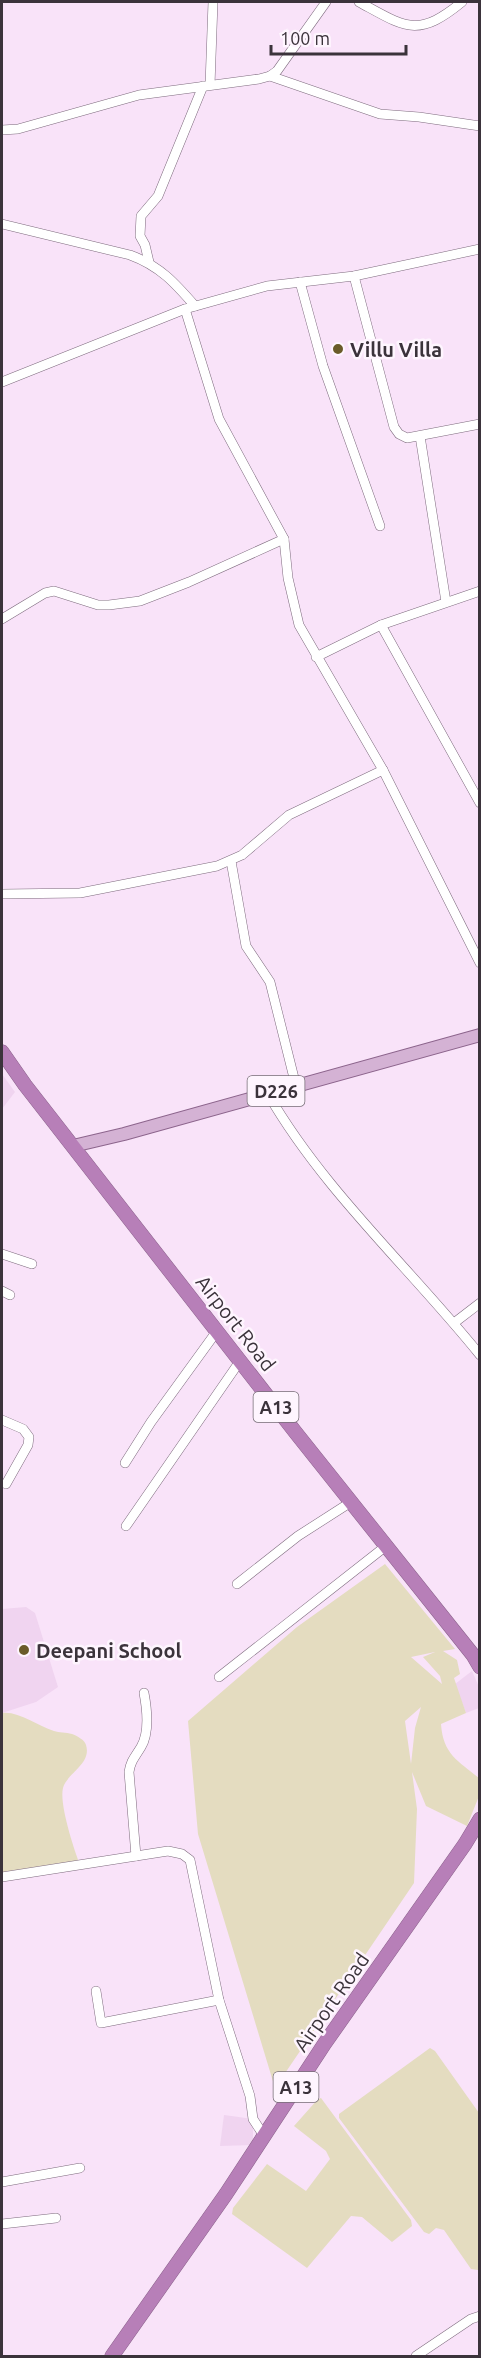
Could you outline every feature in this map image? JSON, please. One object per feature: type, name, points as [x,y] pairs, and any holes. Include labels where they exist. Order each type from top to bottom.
[{"type":"highway","name":"A13","points":[[2,1052],[73,1146]]},
{"type":"highway","name":"Airport Road","points":[[73,1146],[351,1502],[477,1658]]},
{"type":"highway","name":"Airport Road","points":[[112,2356],[480,1819]]},
{"type":"main road","name":"D226","points":[[73,1146],[103,1140],[480,1035]]},
{"type":"street","points":[[149,262],[140,236],[141,216],[158,196],[207,85],[213,2]]},
{"type":"street","points":[[2,130],[18,129],[139,95],[270,76],[277,71],[326,2]]},
{"type":"street","points":[[359,2],[395,21],[413,27],[425,25],[444,16],[462,2]]},
{"type":"street","points":[[270,76],[380,114],[480,126]]},
{"type":"street","points":[[2,224],[130,255],[149,262],[171,280],[195,306]]},
{"type":"street","points":[[2,382],[195,306],[267,286],[354,276],[480,249]]},
{"type":"street","points":[[354,276],[394,428],[399,434],[407,438],[480,424]]},
{"type":"street","points":[[300,282],[323,366],[380,526]]},
{"type":"street","points":[[185,309],[219,419],[284,539],[292,601],[299,625],[383,770],[480,963]]},
{"type":"street","points":[[420,436],[446,602]]},
{"type":"street","points":[[2,619],[45,592],[54,591],[98,605],[140,601],[189,582],[284,539]]},
{"type":"street","points":[[316,657],[381,625],[480,591]]},
{"type":"street","points":[[381,625],[480,803]]},
{"type":"street","points":[[2,894],[91,891],[217,866],[242,855],[290,815],[383,770]]},
{"type":"street","points":[[231,861],[246,946],[270,982],[296,1086]]},
{"type":"street","points":[[268,1094],[299,1141],[339,1193],[480,1355]]},
{"type":"street","points":[[2,1254],[32,1264]]},
{"type":"street","points":[[454,1323],[480,1303]]},
{"type":"street","points":[[125,1464],[151,1422],[217,1330]]},
{"type":"street","points":[[126,1526],[240,1361]]},
{"type":"street","points":[[2,1420],[23,1429],[29,1437],[28,1444],[6,1484]]},
{"type":"street","points":[[237,1584],[298,1536],[351,1502]]},
{"type":"street","points":[[219,1677],[386,1546]]},
{"type":"street","points":[[136,1856],[129,1772],[131,1760],[142,1746],[145,1736],[147,1713],[144,1694]]},
{"type":"street","points":[[2,1877],[168,1851],[182,1854],[190,1860],[219,2000],[250,2096],[253,2119],[264,2136]]},
{"type":"street","points":[[96,1991],[101,2023],[219,2000]]},
{"type":"street","points":[[2,2182],[80,2168]]},
{"type":"street","points":[[2,2224],[56,2218]]},
{"type":"street","points":[[416,2356],[471,2319],[480,2316]]},
{"type":"shaded area","points":[[2,1074],[15,1092],[2,1109]]},
{"type":"shaded area","points":[[385,1564],[455,1649],[443,1651],[457,1660],[460,1674],[454,1678],[466,1713],[441,1724],[442,1734],[453,1756],[479,1778],[479,1796],[467,1826],[426,1806],[412,1772],[417,1809],[414,1883],[275,2088],[198,1834],[188,1721],[297,1627]],"holes":[[[435,1652],[423,1657],[440,1676],[442,1684],[411,1657]],[[421,1707],[415,1728],[411,1764],[405,1721]]]},
{"type":"shaded area","name":"Deepani School","points":[[26,1607],[35,1613],[58,1687],[36,1702],[2,1713],[2,1609]]},
{"type":"shaded area","points":[[472,1671],[479,1687],[479,1708],[466,1713],[455,1684]]},
{"type":"shaded area","points":[[2,1713],[15,1714],[48,1729],[72,1734],[85,1743],[86,1758],[65,1783],[62,1795],[68,1826],[80,1865],[2,1877]]},
{"type":"shaded area","points":[[430,2048],[435,2051],[479,2113],[480,2268],[478,2270],[471,2269],[444,2230],[436,2228],[429,2234],[424,2232],[339,2118],[339,2114]]},
{"type":"shaded area","points":[[321,2098],[411,2220],[412,2226],[392,2242],[362,2217],[351,2216],[307,2268],[232,2214],[233,2208],[267,2164],[306,2191],[330,2159],[326,2151],[294,2126]]},
{"type":"shaded area","points":[[224,2115],[253,2119],[253,2145],[220,2146]]},
{"type":"place","name":"Villu Villa","points":[[338,349]]},
{"type":"place","name":"Deepani School","points":[[24,1650]]}]
